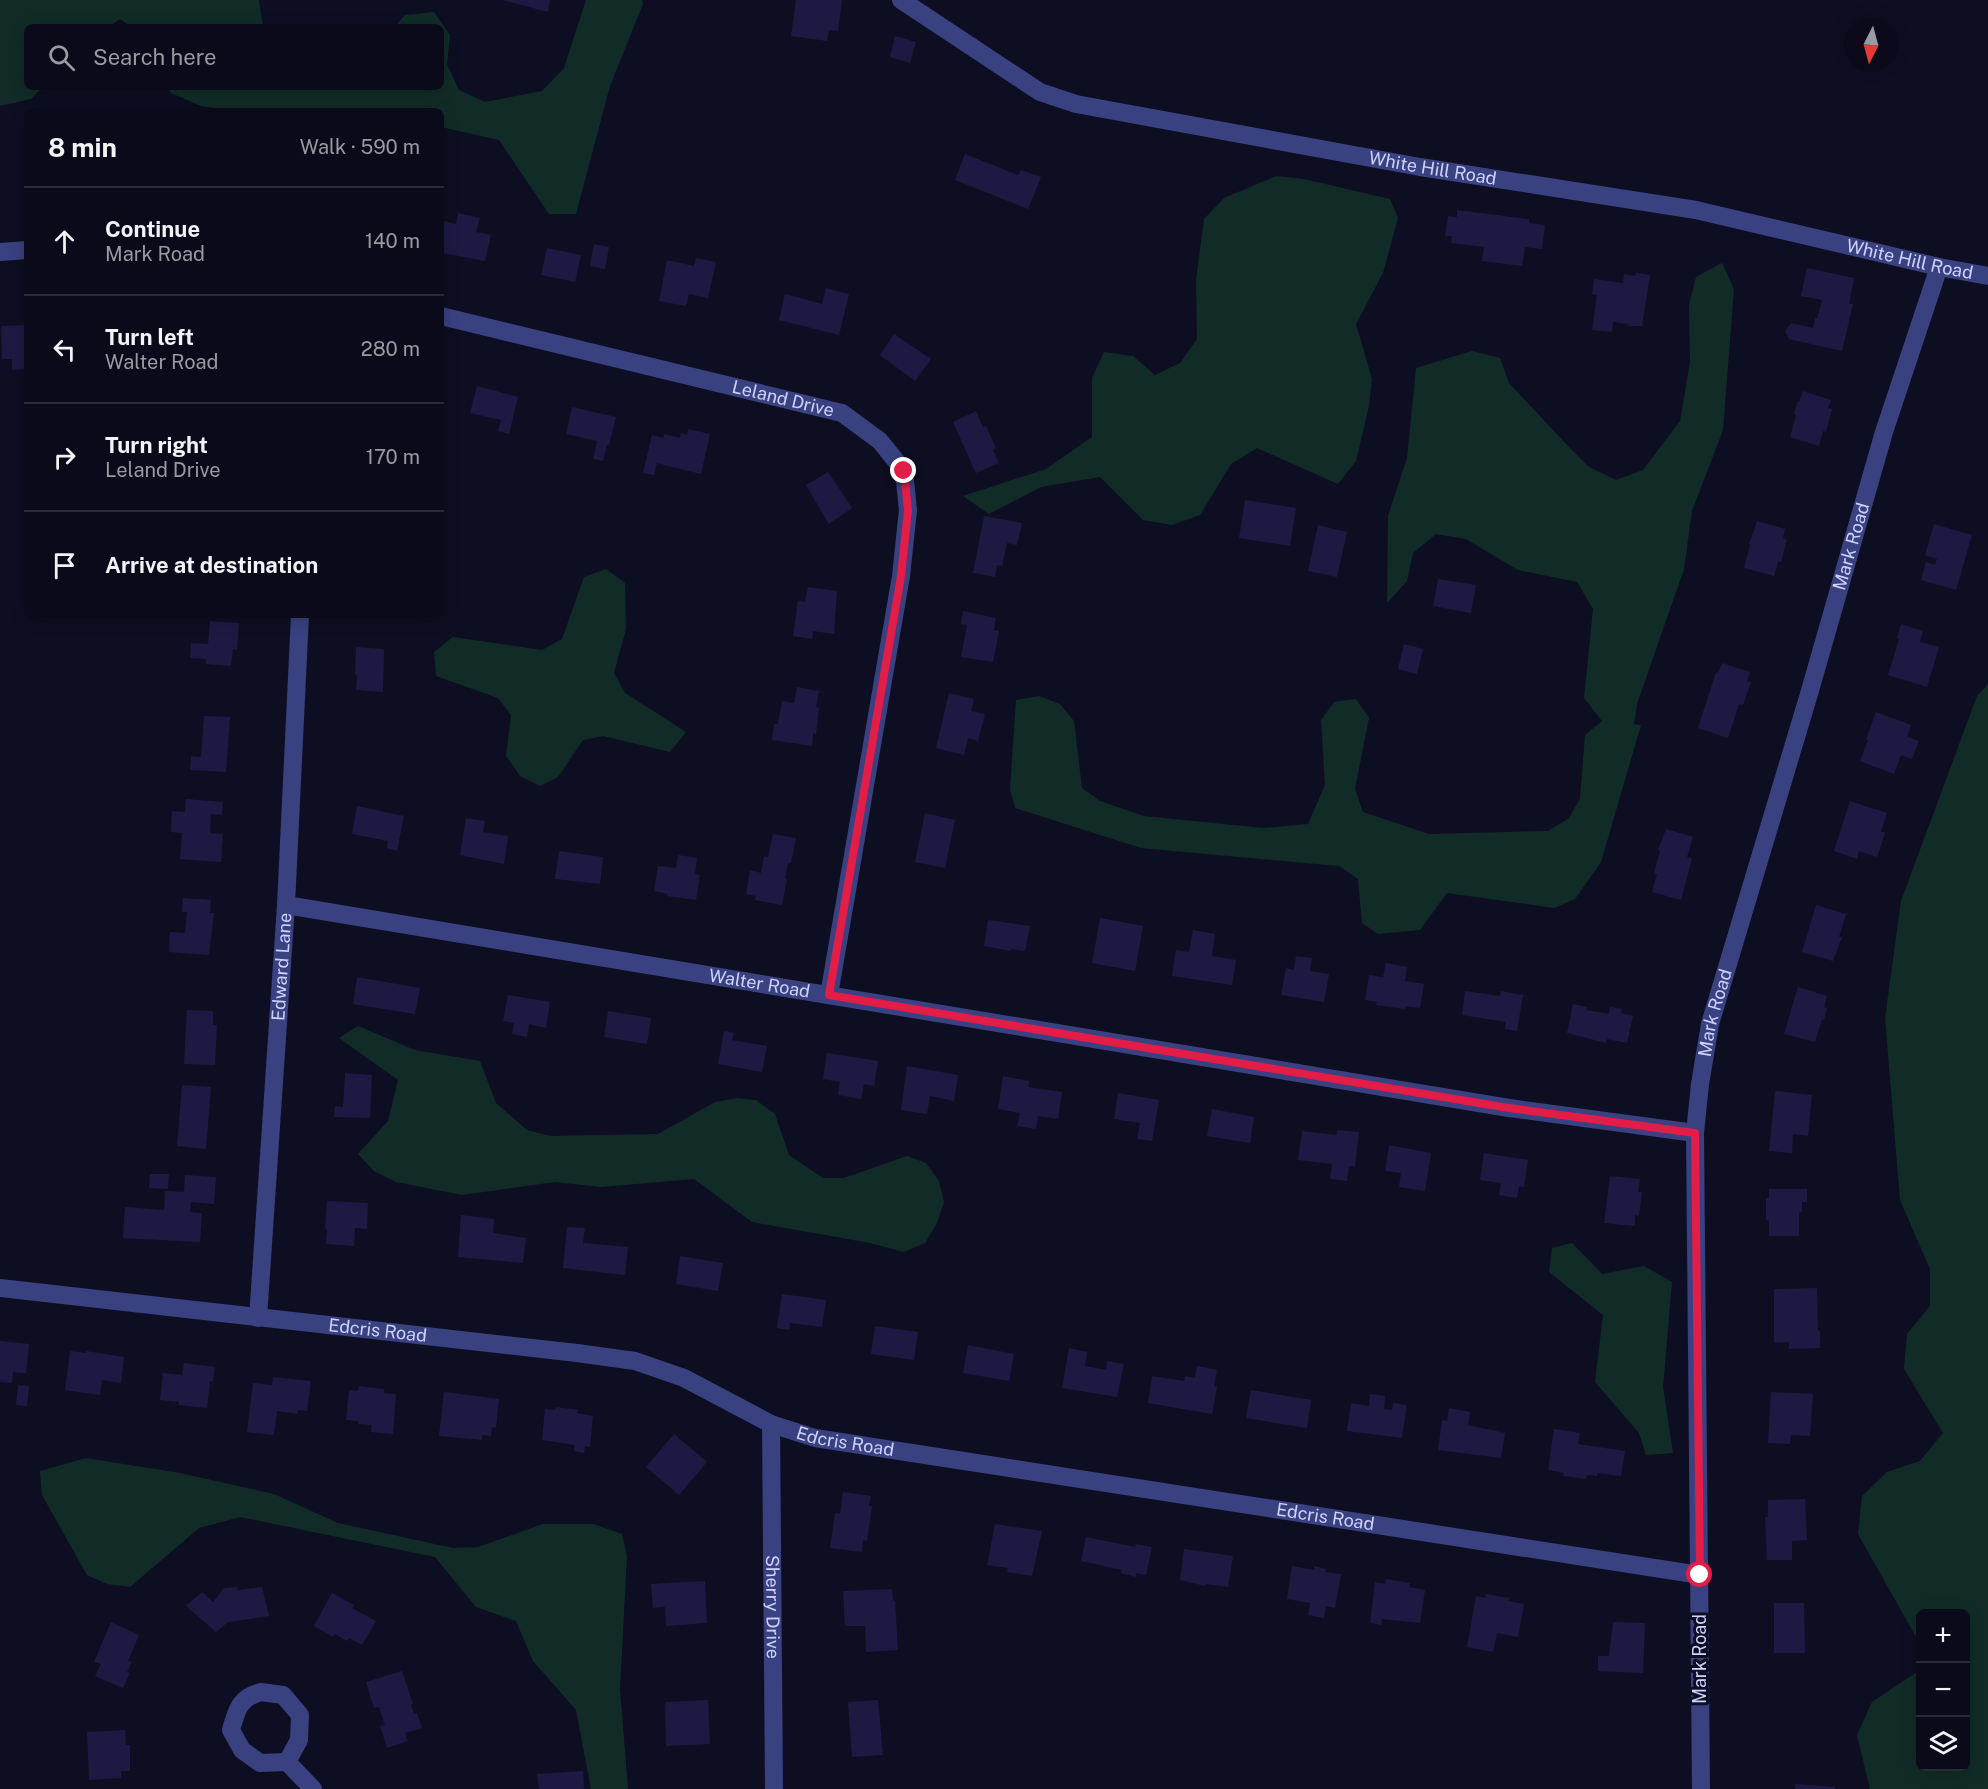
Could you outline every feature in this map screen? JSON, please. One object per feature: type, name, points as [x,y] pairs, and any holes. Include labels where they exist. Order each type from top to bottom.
[{"type":"street","name":"White Hill Road","points":[[901,0],[1040,92],[1076,104],[1420,167],[1696,210],[1939,267],[1988,276]]},
{"type":"street","points":[[0,252],[24,250]]},
{"type":"street","name":"Mark Road","points":[[1701,1789],[1695,1133],[1700,1084],[1710,1024],[1809,694],[1884,432],[1939,267]]},
{"type":"street","name":"Leland Drive","points":[[444,317],[842,412],[880,441],[904,471],[908,510],[901,576],[829,995]]},
{"type":"street","name":"Edward Lane","points":[[258,1318],[286,905],[300,618]]},
{"type":"street","name":"Walter Road","points":[[286,905],[1509,1108],[1695,1133]]},
{"type":"street","name":"Edcris Road","points":[[0,1288],[635,1361],[684,1378],[771,1424],[815,1438],[1700,1575]]},
{"type":"street","name":"Sherry Drive","points":[[771,1424],[774,1789]]},
{"type":"street","points":[[286,1762],[313,1789]]},
{"type":"green space","points":[[0,0],[259,0],[263,24],[127,24],[120,19],[113,24],[24,24],[24,90],[40,90],[31,99],[0,106]]},
{"type":"green space","points":[[586,0],[642,0],[643,4],[610,86],[576,214],[549,214],[499,140],[444,128],[444,108],[213,108],[201,106],[171,93],[170,90],[444,90],[444,26],[450,35],[447,64],[459,90],[485,102],[542,91],[564,68]]},
{"type":"green space","points":[[434,12],[442,24],[397,24],[405,15]]},
{"type":"green space","points":[[1276,176],[1304,179],[1390,199],[1398,218],[1383,273],[1356,324],[1372,379],[1369,406],[1356,461],[1338,484],[1257,448],[1231,464],[1200,515],[1172,525],[1143,520],[1100,477],[1041,487],[989,514],[963,496],[1046,469],[1092,437],[1092,378],[1104,352],[1133,356],[1155,375],[1180,363],[1197,339],[1196,280],[1204,219],[1224,198]]},
{"type":"green space","points":[[1722,263],[1734,289],[1723,430],[1692,511],[1684,569],[1637,704],[1634,724],[1641,725],[1601,862],[1575,899],[1554,908],[1447,893],[1420,930],[1378,934],[1362,923],[1358,879],[1339,866],[1141,848],[1015,808],[1010,789],[1016,700],[1039,696],[1060,704],[1074,721],[1082,788],[1100,801],[1144,816],[1263,828],[1308,824],[1325,785],[1321,720],[1334,702],[1356,699],[1369,718],[1355,789],[1363,812],[1429,834],[1548,831],[1568,819],[1580,799],[1585,735],[1602,721],[1584,698],[1593,609],[1577,582],[1518,570],[1466,539],[1436,534],[1413,553],[1407,581],[1387,603],[1388,516],[1407,458],[1416,368],[1472,351],[1500,358],[1509,383],[1568,446],[1589,467],[1616,480],[1643,470],[1680,421],[1690,362],[1689,305],[1696,277]]},
{"type":"green space","points":[[606,569],[625,583],[626,629],[614,673],[625,693],[686,732],[670,752],[603,736],[583,740],[558,777],[540,786],[520,776],[506,756],[511,715],[498,698],[436,676],[434,652],[453,637],[542,650],[562,639],[584,577]]},
{"type":"green space","points":[[1988,684],[1988,1789],[1870,1789],[1857,1735],[1872,1702],[1916,1673],[1916,1771],[1970,1771],[1970,1609],[1916,1609],[1916,1637],[1858,1534],[1862,1496],[1887,1472],[1920,1461],[1943,1433],[1904,1369],[1907,1334],[1930,1306],[1930,1269],[1900,1200],[1885,1018],[1901,901],[1977,696]]},
{"type":"green space","points":[[358,1026],[415,1050],[480,1061],[496,1103],[527,1130],[550,1136],[658,1134],[715,1102],[737,1098],[756,1100],[775,1114],[789,1155],[823,1178],[844,1178],[907,1156],[926,1163],[939,1181],[944,1202],[937,1223],[925,1243],[904,1252],[870,1243],[752,1222],[694,1179],[601,1187],[555,1182],[462,1195],[396,1182],[374,1171],[358,1154],[388,1121],[398,1080],[339,1038]]},
{"type":"green space","points":[[1572,1243],[1602,1274],[1644,1266],[1672,1282],[1663,1387],[1673,1453],[1646,1455],[1639,1433],[1595,1382],[1603,1315],[1549,1272],[1552,1248]]},
{"type":"green space","points":[[86,1458],[180,1473],[274,1494],[338,1523],[453,1548],[478,1547],[543,1524],[593,1524],[622,1534],[627,1556],[620,1689],[628,1789],[591,1789],[576,1710],[533,1661],[516,1621],[476,1607],[435,1557],[240,1517],[199,1528],[130,1587],[107,1584],[87,1575],[42,1495],[40,1471]]},
{"type":"building","points":[[502,0],[550,0],[548,12]]},
{"type":"building","points":[[796,0],[842,0],[838,31],[829,30],[827,41],[791,36]]},
{"type":"building","points":[[895,36],[916,42],[910,63],[890,57]]},
{"type":"building","points":[[965,154],[1018,175],[1021,170],[1041,177],[1028,209],[955,180]]},
{"type":"building","points":[[1457,210],[1529,219],[1529,223],[1545,225],[1542,249],[1525,247],[1522,266],[1482,261],[1484,247],[1451,243],[1452,236],[1445,236],[1448,216],[1457,217]]},
{"type":"building","points":[[458,213],[480,218],[476,232],[491,235],[485,261],[444,253],[444,221],[456,224]]},
{"type":"building","points":[[594,244],[609,247],[605,269],[590,266]]},
{"type":"building","points":[[547,248],[581,255],[575,282],[541,275]]},
{"type":"building","points":[[696,258],[716,262],[708,298],[689,294],[686,306],[659,301],[667,260],[694,266]]},
{"type":"building","points":[[1807,268],[1854,278],[1849,304],[1853,304],[1842,351],[1789,339],[1785,331],[1791,323],[1813,328],[1815,318],[1817,319],[1822,300],[1801,296]]},
{"type":"building","points":[[1636,273],[1650,275],[1642,326],[1628,326],[1629,324],[1613,322],[1612,332],[1592,330],[1597,295],[1592,294],[1594,279],[1623,283],[1624,274],[1635,276]]},
{"type":"building","points":[[826,288],[849,294],[839,335],[779,320],[785,294],[822,304]]},
{"type":"building","points":[[24,325],[24,369],[12,370],[12,359],[2,359],[1,326]]},
{"type":"building","points":[[894,334],[931,359],[915,381],[880,355]]},
{"type":"building","points":[[477,386],[518,397],[509,434],[498,431],[501,420],[470,413]]},
{"type":"building","points":[[1803,391],[1831,400],[1828,408],[1832,409],[1826,432],[1823,431],[1819,446],[1790,437],[1797,402]]},
{"type":"building","points":[[572,407],[616,417],[603,461],[593,459],[597,441],[566,434]]},
{"type":"building","points":[[976,411],[983,428],[986,426],[996,448],[993,450],[999,463],[976,473],[953,422]]},
{"type":"building","points":[[688,429],[710,434],[701,474],[657,463],[654,475],[643,473],[652,435],[663,438],[664,434],[680,438],[681,433],[687,435]]},
{"type":"building","points":[[828,472],[852,508],[829,524],[806,485]]},
{"type":"building","points":[[1245,500],[1296,508],[1290,546],[1239,538]]},
{"type":"building","points":[[984,516],[1022,523],[1017,545],[1007,543],[1002,566],[997,565],[995,577],[973,573]]},
{"type":"building","points":[[1757,521],[1785,529],[1783,538],[1787,540],[1781,562],[1778,561],[1774,576],[1744,568]]},
{"type":"building","points":[[1934,524],[1972,535],[1956,590],[1921,580],[1926,562],[1935,565],[1937,559],[1925,555]]},
{"type":"building","points":[[1318,525],[1347,532],[1337,577],[1308,571]]},
{"type":"building","points":[[1438,579],[1476,585],[1471,613],[1433,606]]},
{"type":"building","points":[[808,587],[837,591],[834,634],[813,631],[812,639],[793,636],[798,601],[805,602]]},
{"type":"building","points":[[963,611],[996,618],[994,630],[999,631],[993,662],[961,657],[967,625],[961,624]]},
{"type":"building","points":[[210,621],[239,623],[237,650],[233,649],[231,666],[206,664],[206,659],[190,658],[191,643],[208,644]]},
{"type":"building","points":[[1901,624],[1923,631],[1920,642],[1939,647],[1927,687],[1888,675]]},
{"type":"building","points":[[1404,644],[1423,649],[1417,674],[1398,669]]},
{"type":"building","points":[[356,647],[384,649],[383,692],[356,690]]},
{"type":"building","points":[[1722,663],[1750,672],[1747,681],[1751,682],[1743,705],[1739,704],[1728,738],[1698,728],[1716,672],[1718,673]]},
{"type":"building","points":[[797,687],[819,691],[816,707],[819,708],[816,734],[813,733],[812,746],[772,740],[774,724],[778,724],[782,701],[794,703]]},
{"type":"building","points":[[949,693],[974,699],[971,711],[985,714],[978,741],[968,738],[964,755],[936,748]]},
{"type":"building","points":[[1876,712],[1911,725],[1907,737],[1919,741],[1912,759],[1901,755],[1894,774],[1860,761]]},
{"type":"building","points":[[204,716],[230,717],[226,772],[190,770],[191,756],[201,757]]},
{"type":"building","points":[[186,799],[223,802],[222,815],[211,814],[210,833],[223,834],[221,862],[180,859],[182,833],[171,832],[172,811],[185,812]]},
{"type":"building","points":[[1850,801],[1887,813],[1881,831],[1885,833],[1877,857],[1859,851],[1857,859],[1834,851]]},
{"type":"building","points":[[357,806],[404,816],[397,851],[387,848],[388,841],[352,834]]},
{"type":"building","points":[[925,813],[955,820],[945,868],[915,862]]},
{"type":"building","points":[[466,818],[485,821],[483,832],[508,836],[504,864],[460,855]]},
{"type":"building","points":[[1666,829],[1693,837],[1687,857],[1692,859],[1681,900],[1652,892],[1657,874],[1654,873],[1660,851],[1658,850]]},
{"type":"building","points":[[773,834],[796,838],[791,863],[788,863],[782,905],[755,900],[756,896],[746,894],[750,870],[761,873],[764,856],[768,857]]},
{"type":"building","points":[[559,851],[603,857],[600,884],[555,879]]},
{"type":"building","points":[[678,855],[697,858],[695,874],[700,875],[696,900],[667,896],[668,894],[654,891],[658,866],[676,868]]},
{"type":"building","points":[[183,898],[211,900],[210,913],[214,913],[209,955],[169,952],[170,932],[185,933],[187,912],[182,912]]},
{"type":"building","points":[[1816,905],[1846,914],[1839,937],[1842,937],[1833,961],[1802,952]]},
{"type":"building","points":[[1100,918],[1143,926],[1135,971],[1092,963]]},
{"type":"building","points":[[988,920],[1030,926],[1025,951],[984,946]]},
{"type":"building","points":[[1193,930],[1215,934],[1212,956],[1236,960],[1232,985],[1172,976],[1176,950],[1189,952]]},
{"type":"building","points":[[1296,956],[1312,958],[1310,971],[1329,974],[1324,1002],[1281,995],[1286,968],[1294,970]]},
{"type":"building","points":[[1386,963],[1407,967],[1405,981],[1424,984],[1420,1008],[1405,1006],[1405,1009],[1376,1005],[1377,1002],[1365,1000],[1369,975],[1383,977]]},
{"type":"building","points":[[357,977],[420,988],[415,1014],[353,1004]]},
{"type":"building","points":[[1798,987],[1827,996],[1824,1020],[1822,1019],[1815,1042],[1784,1034]]},
{"type":"building","points":[[1465,991],[1500,996],[1501,991],[1523,995],[1517,1031],[1505,1029],[1506,1022],[1462,1015]]},
{"type":"building","points":[[508,995],[550,1002],[546,1028],[529,1024],[527,1037],[512,1034],[514,1023],[503,1021]]},
{"type":"building","points":[[1573,1004],[1587,1007],[1587,1010],[1609,1014],[1610,1007],[1622,1009],[1621,1013],[1633,1016],[1627,1043],[1607,1039],[1606,1043],[1567,1033]]},
{"type":"building","points":[[187,1010],[213,1011],[213,1025],[217,1025],[215,1065],[184,1064]]},
{"type":"building","points":[[608,1011],[651,1018],[647,1044],[604,1037]]},
{"type":"building","points":[[724,1031],[734,1033],[732,1040],[767,1046],[762,1072],[718,1064]]},
{"type":"building","points":[[827,1053],[878,1061],[874,1086],[864,1084],[861,1099],[838,1095],[840,1082],[823,1079]]},
{"type":"building","points":[[907,1066],[958,1075],[954,1101],[930,1096],[927,1114],[901,1110]]},
{"type":"building","points":[[345,1073],[372,1075],[370,1118],[334,1117],[335,1106],[343,1107]]},
{"type":"building","points":[[1003,1076],[1029,1081],[1028,1087],[1062,1092],[1058,1119],[1038,1116],[1036,1129],[1017,1126],[1020,1113],[998,1109]]},
{"type":"building","points":[[182,1085],[211,1087],[206,1149],[177,1146]]},
{"type":"building","points":[[1775,1091],[1812,1095],[1808,1136],[1793,1134],[1792,1153],[1769,1151]]},
{"type":"building","points":[[1118,1093],[1159,1100],[1152,1141],[1137,1139],[1140,1123],[1114,1119]]},
{"type":"building","points":[[1212,1109],[1254,1117],[1250,1143],[1207,1136]]},
{"type":"building","points":[[1337,1130],[1359,1132],[1355,1167],[1349,1166],[1347,1181],[1330,1179],[1332,1164],[1298,1160],[1302,1131],[1336,1135]]},
{"type":"building","points":[[1389,1145],[1431,1153],[1425,1191],[1399,1187],[1401,1173],[1385,1171]]},
{"type":"building","points":[[1484,1153],[1528,1160],[1524,1187],[1519,1186],[1517,1198],[1499,1195],[1501,1183],[1480,1180]]},
{"type":"building","points":[[150,1174],[169,1174],[168,1189],[149,1188]]},
{"type":"building","points":[[185,1175],[216,1177],[214,1204],[191,1202],[190,1212],[202,1213],[200,1242],[123,1238],[125,1207],[164,1210],[165,1191],[184,1192]]},
{"type":"building","points":[[1610,1176],[1640,1179],[1638,1192],[1642,1192],[1639,1216],[1635,1215],[1635,1226],[1604,1223]]},
{"type":"building","points":[[1769,1189],[1807,1189],[1807,1202],[1802,1202],[1802,1212],[1799,1212],[1799,1236],[1769,1236],[1766,1198],[1769,1198]]},
{"type":"building","points":[[327,1201],[368,1203],[367,1229],[355,1228],[354,1246],[326,1244]]},
{"type":"building","points":[[461,1215],[494,1219],[493,1233],[526,1238],[523,1263],[458,1257]]},
{"type":"building","points":[[567,1227],[585,1228],[583,1243],[628,1247],[625,1275],[563,1268]]},
{"type":"building","points":[[680,1256],[723,1263],[718,1291],[676,1284]]},
{"type":"building","points":[[1817,1288],[1820,1348],[1789,1349],[1789,1342],[1774,1343],[1774,1289]]},
{"type":"building","points":[[782,1294],[826,1300],[822,1327],[790,1323],[789,1330],[777,1328]]},
{"type":"building","points":[[875,1326],[918,1332],[914,1360],[871,1354]]},
{"type":"building","points":[[0,1341],[29,1344],[26,1373],[13,1372],[12,1383],[0,1382]]},
{"type":"building","points":[[968,1345],[1014,1354],[1009,1381],[963,1373]]},
{"type":"building","points":[[1069,1348],[1087,1352],[1085,1366],[1106,1370],[1107,1361],[1124,1364],[1117,1397],[1062,1388]]},
{"type":"building","points":[[70,1351],[124,1357],[121,1383],[102,1380],[100,1395],[65,1390]]},
{"type":"building","points":[[184,1363],[215,1367],[213,1381],[210,1381],[207,1408],[160,1400],[163,1373],[182,1375]]},
{"type":"building","points":[[1197,1366],[1217,1370],[1214,1386],[1217,1387],[1212,1414],[1148,1403],[1152,1376],[1184,1381],[1185,1376],[1195,1378]]},
{"type":"building","points":[[273,1377],[311,1381],[307,1411],[298,1410],[298,1414],[277,1411],[274,1435],[247,1432],[253,1383],[272,1385]]},
{"type":"building","points":[[18,1385],[29,1386],[27,1406],[16,1405]]},
{"type":"building","points":[[359,1386],[384,1389],[384,1393],[396,1394],[393,1434],[371,1432],[372,1425],[346,1420],[349,1390],[358,1391]]},
{"type":"building","points":[[1251,1390],[1311,1400],[1307,1428],[1246,1418]]},
{"type":"building","points":[[444,1392],[499,1399],[496,1428],[492,1427],[491,1436],[482,1435],[482,1440],[439,1436]]},
{"type":"building","points":[[1771,1392],[1813,1394],[1810,1436],[1791,1435],[1790,1444],[1768,1443]]},
{"type":"building","points":[[1370,1394],[1385,1396],[1384,1409],[1392,1410],[1393,1403],[1407,1405],[1402,1438],[1347,1431],[1351,1403],[1369,1406]]},
{"type":"building","points":[[556,1407],[578,1410],[577,1413],[593,1416],[590,1447],[585,1446],[584,1453],[574,1451],[575,1445],[542,1440],[545,1409],[555,1410]]},
{"type":"building","points":[[1449,1408],[1470,1412],[1468,1425],[1505,1433],[1501,1458],[1438,1450],[1442,1420],[1447,1421]]},
{"type":"building","points":[[1554,1429],[1580,1433],[1578,1444],[1625,1451],[1621,1476],[1597,1473],[1597,1476],[1587,1475],[1586,1479],[1563,1476],[1564,1473],[1548,1470]]},
{"type":"building","points":[[674,1434],[707,1462],[679,1495],[646,1467]]},
{"type":"building","points":[[843,1492],[871,1496],[869,1506],[872,1506],[867,1541],[863,1540],[862,1552],[830,1548],[835,1513],[840,1514]]},
{"type":"building","points":[[1805,1499],[1807,1540],[1792,1541],[1792,1560],[1767,1560],[1765,1517],[1768,1517],[1768,1500]]},
{"type":"building","points":[[995,1524],[1042,1531],[1032,1576],[1007,1572],[1008,1568],[987,1565]]},
{"type":"building","points":[[1086,1537],[1135,1547],[1136,1544],[1152,1547],[1146,1575],[1136,1573],[1136,1577],[1121,1573],[1122,1570],[1081,1561]]},
{"type":"building","points":[[1184,1549],[1233,1556],[1228,1587],[1206,1584],[1205,1586],[1180,1580]]},
{"type":"building","points":[[1292,1566],[1314,1570],[1314,1566],[1326,1569],[1325,1572],[1341,1574],[1335,1608],[1326,1606],[1324,1618],[1308,1615],[1310,1603],[1287,1599]]},
{"type":"building","points":[[1386,1579],[1410,1583],[1409,1587],[1425,1590],[1420,1623],[1382,1619],[1381,1625],[1370,1623],[1375,1582],[1385,1584]]},
{"type":"building","points":[[705,1581],[707,1623],[666,1626],[665,1607],[653,1608],[651,1584]]},
{"type":"building","points":[[238,1587],[237,1590],[262,1587],[269,1616],[228,1622],[216,1632],[186,1606],[202,1592],[213,1602],[224,1588]]},
{"type":"building","points":[[892,1589],[893,1601],[895,1601],[898,1650],[866,1652],[865,1626],[845,1626],[843,1591]]},
{"type":"building","points":[[332,1593],[354,1605],[352,1608],[376,1621],[362,1645],[349,1638],[347,1641],[335,1634],[333,1637],[314,1626]]},
{"type":"building","points":[[1486,1594],[1509,1598],[1508,1601],[1524,1604],[1518,1637],[1497,1633],[1493,1652],[1467,1647],[1476,1596],[1485,1598]]},
{"type":"building","points":[[1774,1603],[1804,1603],[1805,1653],[1774,1653]]},
{"type":"building","points":[[111,1622],[139,1635],[128,1661],[132,1662],[127,1672],[130,1673],[123,1688],[95,1676],[101,1664],[94,1662]]},
{"type":"building","points":[[1613,1622],[1645,1623],[1643,1673],[1598,1671],[1598,1656],[1609,1656]]},
{"type":"building","points":[[402,1671],[414,1714],[417,1713],[422,1728],[405,1733],[408,1741],[387,1748],[380,1726],[385,1725],[379,1707],[374,1708],[366,1682]]},
{"type":"building","points":[[708,1700],[710,1744],[666,1746],[665,1702]]},
{"type":"building","points":[[878,1700],[883,1755],[852,1757],[848,1702]]},
{"type":"building","points":[[125,1730],[126,1745],[130,1745],[130,1771],[121,1771],[121,1778],[89,1780],[87,1732]]},
{"type":"building","points":[[583,1771],[584,1789],[539,1789],[537,1774]]},
{"type":"building","points":[[1795,1784],[1835,1787],[1835,1789],[1795,1789]]},
{"type":"route","points":[[904,471],[908,510],[901,576],[829,995],[1509,1108],[1695,1133],[1700,1575]]}]
